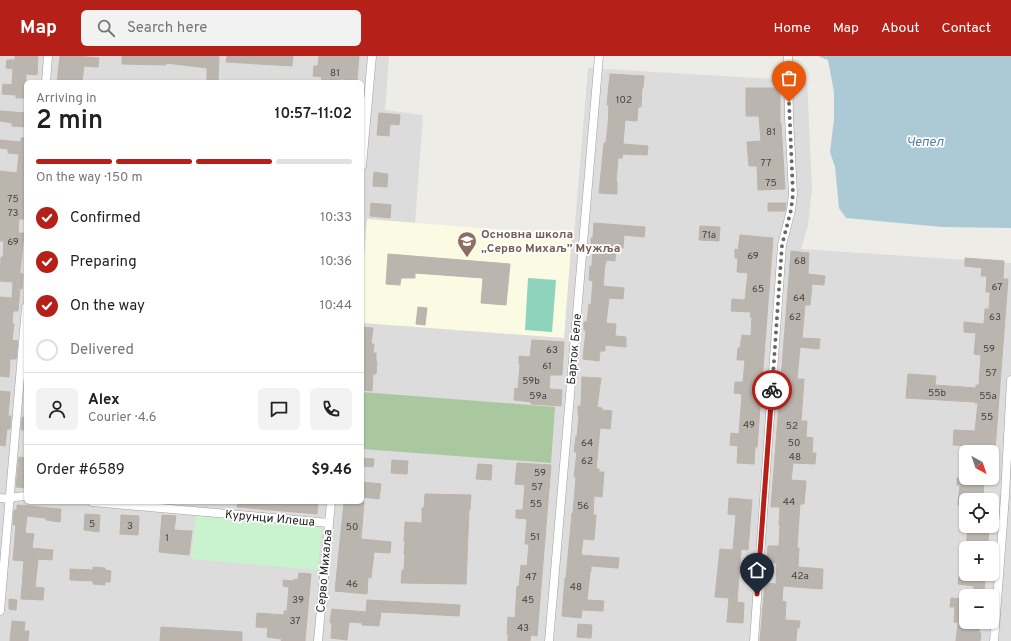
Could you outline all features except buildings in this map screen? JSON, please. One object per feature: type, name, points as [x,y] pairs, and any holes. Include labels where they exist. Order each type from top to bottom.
[{"type":"street","points":[[46,80],[48,56]]},
{"type":"street","points":[[364,144],[372,56]]},
{"type":"street","name":"Барток Беле","points":[[549,641],[599,56]]},
{"type":"street","points":[[754,641],[782,245],[791,210],[793,194],[789,117],[788,56]]},
{"type":"street","points":[[0,611],[24,329]]},
{"type":"street","points":[[994,641],[1005,496],[1011,380]]},
{"type":"street","points":[[0,498],[9,499],[24,496]]},
{"type":"street","name":"Курунци Илеша","points":[[115,504],[329,523]]},
{"type":"street","name":"Серво Михаља","points":[[318,641],[331,504]]},
{"type":"shaded area","points":[[0,56],[389,56],[385,110],[423,115],[415,223],[574,236],[588,68],[807,81],[812,189],[808,225],[801,249],[1011,263],[1011,641],[0,641]]},
{"type":"shaded area","name":"Основна школа „Серво Михаљ” Мужља","points":[[367,219],[572,235],[564,338],[364,323],[364,257]]},
{"type":"shaded area","points":[[364,226],[366,226],[364,254]]},
{"type":"green space","points":[[528,278],[556,280],[552,332],[525,330]]},
{"type":"green space","points":[[364,392],[555,407],[551,463],[364,449]]},
{"type":"green space","points":[[196,514],[322,526],[318,570],[191,559]]},
{"type":"water","name":"Чепел","points":[[818,56],[1011,56],[1011,228],[942,227],[846,218],[839,208],[835,167],[830,152],[834,119],[834,92],[828,60]]},
{"type":"way so far","points":[[772,390],[782,245],[793,202],[789,102]]},
{"type":"place","name":"Основна школа „Серво Михаљ” Мужља","points":[[467,258]]},
{"type":"route","points":[[757,594],[772,390]]}]
